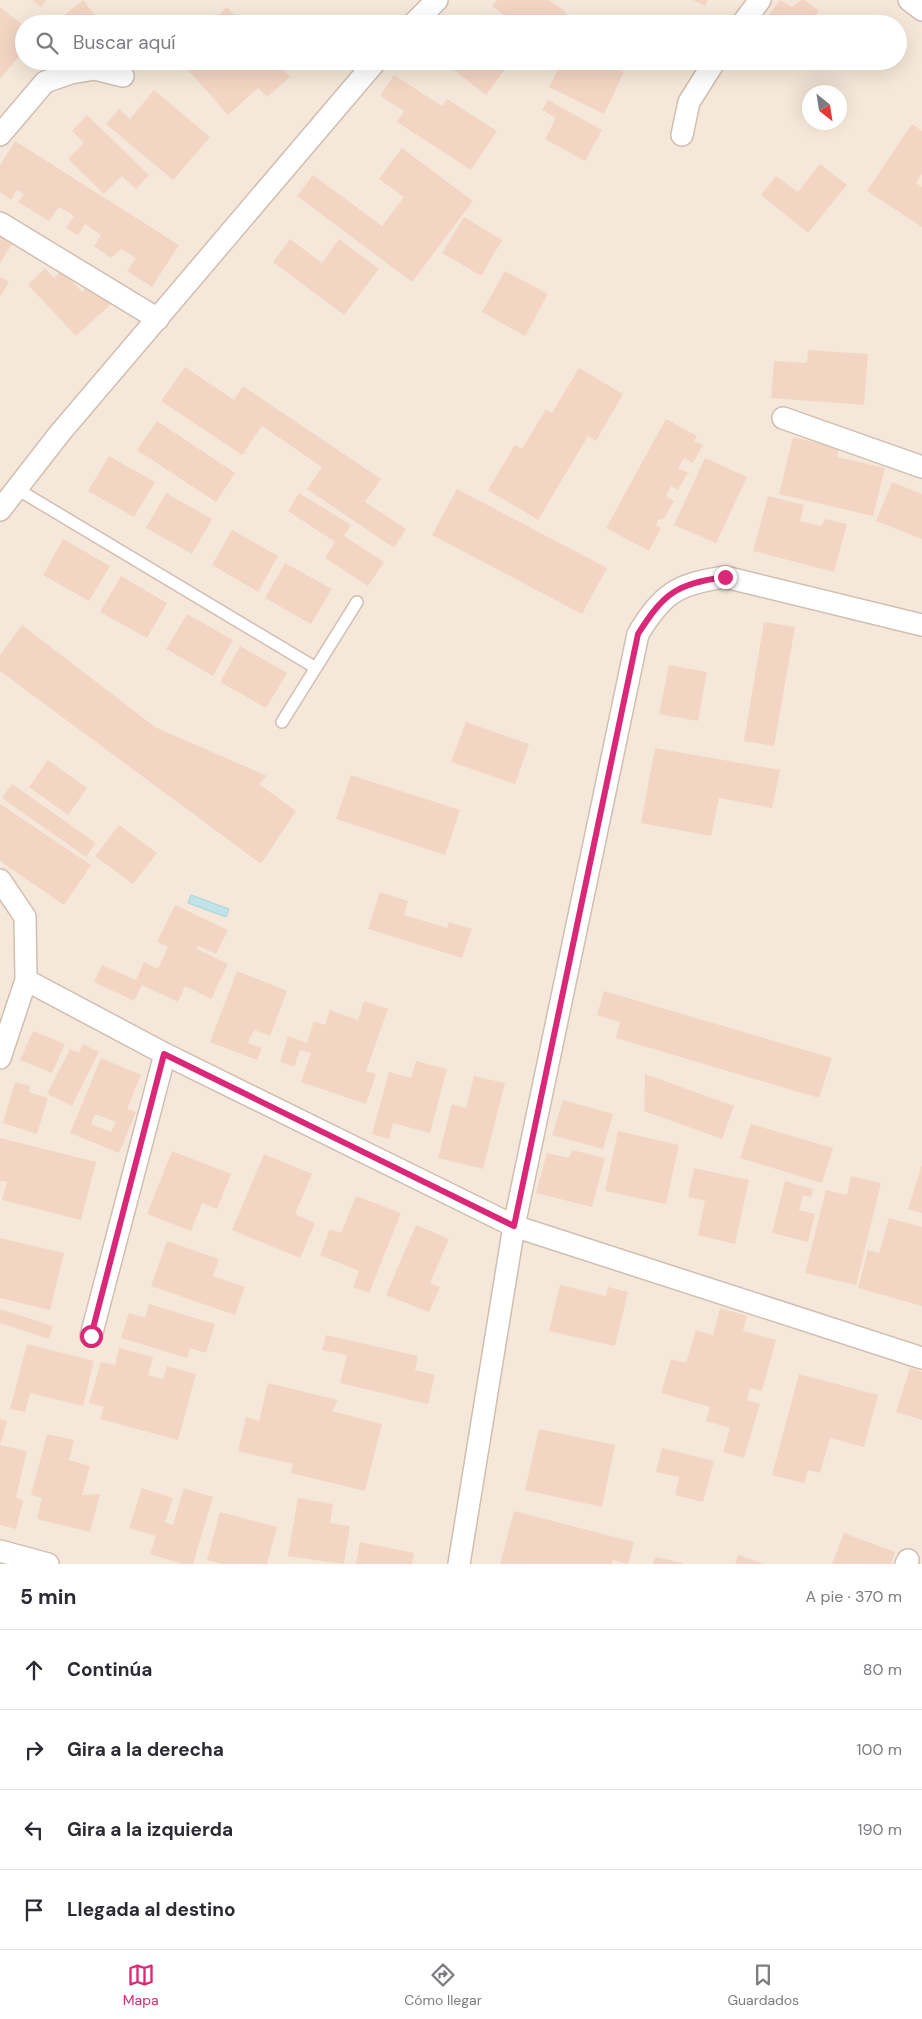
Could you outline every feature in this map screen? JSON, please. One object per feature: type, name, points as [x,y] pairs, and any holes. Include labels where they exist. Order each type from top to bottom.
[{"type":"street","points":[[422,15],[437,0]]},
{"type":"street","points":[[749,15],[760,0]]},
{"type":"street","points":[[909,0],[922,10]]},
{"type":"street","points":[[0,135],[45,82],[71,73],[89,70]]},
{"type":"street","points":[[99,70],[123,76]]},
{"type":"street","points":[[0,510],[60,433],[368,70]]},
{"type":"street","points":[[682,134],[689,102],[709,70]]},
{"type":"street","points":[[0,223],[158,319]]},
{"type":"street","points":[[783,418],[922,467]]},
{"type":"street","points":[[458,1564],[514,1226],[638,634],[652,611],[670,593],[698,581],[725,577],[922,625]]},
{"type":"street","points":[[0,880],[25,917],[26,980],[0,1058]]},
{"type":"street","points":[[26,980],[164,1054],[514,1226],[922,1358]]},
{"type":"street","points":[[91,1336],[164,1054]]},
{"type":"street","points":[[0,1551],[48,1564]]},
{"type":"lane","points":[[17,489],[316,668]]},
{"type":"lane","points":[[282,722],[357,602]]},
{"type":"shaded area","points":[[0,0],[922,0],[922,1564],[0,1564]]},
{"type":"water","points":[[191,895],[229,909],[226,917],[188,903]]},
{"type":"building","points":[[32,0],[47,0],[41,7]]},
{"type":"building","points":[[83,0],[95,15],[65,15]]},
{"type":"building","points":[[497,0],[549,0],[567,13],[565,15],[504,15],[492,6]]},
{"type":"building","points":[[693,0],[708,0],[705,6]]},
{"type":"building","points":[[780,0],[792,7],[801,0],[805,0],[819,11],[816,15],[769,15]]},
{"type":"building","points":[[0,7],[15,19],[15,61],[0,79]]},
{"type":"building","points":[[227,7],[234,15],[219,15]]},
{"type":"building","points":[[188,70],[284,70],[290,77],[267,97],[258,88],[228,115]]},
{"type":"building","points":[[454,70],[504,70],[486,95]]},
{"type":"building","points":[[558,70],[620,70],[624,72],[604,114],[549,87]]},
{"type":"building","points":[[394,75],[442,106],[447,99],[497,131],[471,170],[397,122],[404,111],[380,96]]},
{"type":"building","points":[[154,90],[210,137],[173,180],[106,124],[119,109],[130,119]]},
{"type":"building","points":[[548,100],[602,130],[585,161],[545,139],[556,118],[542,110]]},
{"type":"building","points":[[87,115],[149,175],[136,189],[122,176],[104,194],[68,159],[84,143],[72,131]]},
{"type":"building","points":[[912,124],[922,131],[922,174],[916,183],[922,187],[922,227],[867,191]]},
{"type":"building","points":[[15,141],[179,245],[152,287],[127,271],[136,258],[121,249],[111,258],[94,246],[101,235],[85,224],[78,235],[66,228],[74,216],[59,207],[49,221],[18,202],[24,194],[17,190],[11,200],[0,192],[0,165]]},
{"type":"building","points":[[402,148],[473,201],[412,282],[297,196],[313,175],[382,226],[404,197],[379,179]]},
{"type":"building","points":[[820,164],[847,185],[808,233],[761,195],[776,176],[798,192]]},
{"type":"building","points":[[464,217],[502,240],[481,276],[442,253]]},
{"type":"building","points":[[0,233],[14,241],[0,263]]},
{"type":"building","points":[[290,239],[322,263],[339,239],[379,269],[344,315],[273,262]]},
{"type":"building","points":[[45,268],[54,278],[62,270],[82,292],[91,284],[111,304],[76,336],[28,285]]},
{"type":"building","points":[[505,271],[548,294],[525,336],[482,312]]},
{"type":"building","points":[[0,277],[9,282],[0,297]]},
{"type":"building","points":[[808,350],[868,354],[864,405],[771,398],[774,361],[807,363]]},
{"type":"building","points":[[185,367],[234,400],[243,386],[381,479],[365,502],[406,529],[394,548],[307,489],[322,467],[262,426],[242,455],[161,401]]},
{"type":"building","points":[[579,368],[623,394],[596,441],[588,436],[538,520],[488,490],[515,445],[522,449],[546,409],[552,413]]},
{"type":"building","points":[[666,419],[697,436],[694,441],[703,445],[693,463],[684,458],[678,468],[688,473],[678,490],[671,486],[666,496],[674,501],[664,519],[658,520],[656,525],[661,528],[649,551],[606,528]]},
{"type":"building","points":[[157,421],[235,473],[216,502],[137,450]]},
{"type":"building","points":[[793,437],[839,448],[837,457],[885,468],[873,516],[779,494]]},
{"type":"building","points":[[109,456],[155,482],[134,517],[88,491]]},
{"type":"building","points":[[705,458],[747,477],[716,543],[674,525]]},
{"type":"building","points":[[892,482],[922,494],[922,539],[876,521]]},
{"type":"building","points":[[457,489],[607,568],[582,614],[432,535]]},
{"type":"building","points":[[166,493],[212,519],[192,554],[146,528]]},
{"type":"building","points":[[299,493],[351,525],[344,536],[384,562],[368,586],[325,558],[335,542],[288,511]]},
{"type":"building","points":[[768,496],[804,505],[800,521],[821,526],[825,519],[847,524],[834,572],[753,551]]},
{"type":"building","points":[[232,530],[278,556],[258,592],[212,565]]},
{"type":"building","points":[[63,539],[110,566],[89,601],[43,575]]},
{"type":"building","points":[[285,563],[332,589],[311,624],[265,598]]},
{"type":"building","points":[[121,576],[167,603],[147,638],[100,612]]},
{"type":"building","points":[[187,614],[233,640],[213,676],[166,649]]},
{"type":"building","points":[[764,622],[795,627],[774,746],[744,741]]},
{"type":"building","points":[[22,625],[155,727],[267,776],[259,784],[296,811],[261,864],[0,671],[0,655]]},
{"type":"building","points":[[240,646],[287,673],[266,708],[220,682]]},
{"type":"building","points":[[669,665],[707,672],[698,721],[659,714]]},
{"type":"building","points":[[466,722],[529,744],[515,784],[451,762]]},
{"type":"building","points":[[655,748],[780,770],[772,808],[719,798],[711,836],[641,823]]},
{"type":"building","points":[[48,760],[87,788],[68,815],[29,787]]},
{"type":"building","points":[[351,775],[460,810],[445,855],[336,819]]},
{"type":"building","points":[[12,784],[96,843],[86,857],[2,798]]},
{"type":"building","points":[[0,804],[91,865],[64,905],[0,861]]},
{"type":"building","points":[[119,825],[157,853],[133,884],[95,856]]},
{"type":"building","points":[[380,892],[408,901],[404,915],[447,928],[449,922],[472,929],[462,958],[368,929]]},
{"type":"building","points":[[175,905],[228,930],[216,954],[198,946],[197,949],[228,964],[211,999],[185,986],[178,1002],[142,985],[134,1001],[94,982],[102,965],[136,980],[144,962],[158,969],[168,947],[157,942]]},
{"type":"building","points":[[237,971],[287,991],[270,1036],[254,1030],[248,1043],[262,1048],[257,1060],[210,1042]]},
{"type":"building","points":[[604,991],[832,1058],[819,1098],[616,1038],[620,1022],[597,1015]]},
{"type":"building","points":[[364,1001],[388,1009],[366,1071],[376,1074],[366,1104],[301,1082],[311,1053],[300,1050],[294,1067],[280,1062],[288,1036],[307,1043],[314,1021],[325,1025],[330,1010],[358,1020]]},
{"type":"building","points":[[33,1031],[65,1044],[52,1073],[20,1060]]},
{"type":"building","points":[[83,1044],[99,1052],[72,1106],[47,1094],[70,1049],[79,1053]]},
{"type":"building","points":[[101,1058],[141,1075],[127,1109],[136,1112],[119,1153],[70,1133]],"holes":[[[95,1114],[116,1122],[111,1132],[91,1124]]]},
{"type":"building","points":[[416,1061],[447,1069],[430,1133],[393,1123],[389,1139],[372,1134],[389,1072],[411,1078]]},
{"type":"building","points":[[645,1074],[734,1106],[722,1139],[644,1111]]},
{"type":"building","points":[[474,1076],[505,1083],[483,1169],[438,1158],[452,1104],[466,1108]]},
{"type":"building","points":[[15,1082],[30,1086],[29,1092],[48,1098],[37,1134],[3,1123]]},
{"type":"building","points":[[563,1100],[613,1114],[603,1149],[552,1135]]},
{"type":"building","points":[[751,1124],[833,1148],[822,1183],[740,1158]]},
{"type":"building","points":[[618,1131],[679,1145],[666,1204],[605,1191]]},
{"type":"building","points":[[0,1138],[96,1162],[81,1220],[2,1200],[7,1182],[0,1181]]},
{"type":"building","points":[[572,1150],[605,1158],[592,1207],[536,1193],[547,1153],[569,1158]]},
{"type":"building","points":[[172,1151],[231,1174],[217,1209],[202,1203],[191,1231],[147,1214]]},
{"type":"building","points":[[264,1154],[312,1174],[295,1214],[315,1223],[300,1258],[232,1230]]},
{"type":"building","points":[[922,1165],[922,1213],[908,1209]]},
{"type":"building","points":[[694,1168],[749,1180],[735,1244],[698,1235],[705,1201],[688,1197]]},
{"type":"building","points":[[851,1176],[881,1183],[856,1285],[805,1273],[826,1190],[847,1195]]},
{"type":"building","points":[[785,1181],[813,1189],[811,1197],[803,1195],[799,1210],[815,1214],[808,1242],[772,1233]]},
{"type":"building","points":[[356,1196],[401,1213],[369,1293],[353,1287],[359,1271],[320,1255],[330,1229],[341,1233]]},
{"type":"building","points":[[889,1218],[922,1227],[922,1306],[858,1288],[868,1250],[879,1253]]},
{"type":"building","points":[[416,1225],[449,1239],[430,1283],[440,1287],[429,1312],[386,1295]]},
{"type":"building","points":[[0,1238],[64,1253],[50,1310],[0,1298]]},
{"type":"building","points":[[167,1241],[219,1259],[213,1276],[245,1287],[235,1315],[151,1286]]},
{"type":"building","points":[[560,1285],[606,1296],[608,1287],[628,1292],[615,1346],[549,1331]]},
{"type":"building","points":[[149,1304],[215,1324],[206,1353],[190,1348],[187,1358],[121,1338],[129,1313],[145,1318]]},
{"type":"building","points":[[720,1308],[747,1316],[743,1331],[776,1340],[762,1391],[750,1388],[747,1400],[760,1404],[744,1458],[723,1452],[730,1428],[706,1421],[710,1407],[661,1393],[671,1359],[686,1363],[696,1330],[713,1335]]},
{"type":"building","points":[[0,1309],[53,1326],[49,1339],[0,1323]]},
{"type":"building","points":[[326,1335],[418,1356],[415,1370],[435,1375],[428,1404],[340,1383],[347,1355],[322,1350]]},
{"type":"building","points":[[27,1344],[94,1361],[83,1406],[30,1393],[25,1412],[10,1409]]},
{"type":"building","points":[[119,1348],[153,1357],[148,1375],[163,1379],[167,1366],[196,1374],[178,1440],[100,1419],[104,1407],[89,1403],[101,1362],[115,1365]]},
{"type":"building","points":[[910,1368],[922,1372],[922,1420],[896,1412]]},
{"type":"building","points":[[799,1374],[878,1395],[864,1447],[830,1438],[820,1473],[808,1470],[804,1483],[772,1475]]},
{"type":"building","points":[[268,1383],[338,1400],[332,1411],[382,1424],[365,1491],[291,1473],[293,1464],[238,1451],[246,1417],[259,1421]]},
{"type":"building","points":[[0,1419],[7,1421],[1,1443],[0,1443]]},
{"type":"building","points":[[539,1429],[615,1445],[602,1507],[525,1490]]},
{"type":"building","points":[[47,1434],[74,1440],[69,1460],[90,1466],[82,1495],[100,1494],[90,1532],[37,1519],[42,1498],[31,1495]]},
{"type":"building","points":[[0,1445],[27,1451],[16,1497],[23,1501],[16,1529],[0,1525]]},
{"type":"building","points":[[662,1448],[714,1461],[703,1502],[675,1495],[679,1477],[656,1472]]},
{"type":"building","points":[[142,1488],[173,1498],[165,1522],[173,1525],[184,1488],[213,1497],[193,1564],[183,1564],[150,1554],[156,1536],[129,1528]]},
{"type":"building","points":[[298,1498],[333,1504],[330,1523],[350,1526],[344,1564],[288,1556]]},
{"type":"building","points":[[514,1511],[634,1542],[628,1564],[613,1560],[612,1564],[500,1564]]},
{"type":"building","points":[[220,1512],[277,1527],[267,1564],[223,1564],[207,1560]]},
{"type":"building","points":[[844,1533],[895,1552],[891,1564],[832,1564]]},
{"type":"building","points":[[360,1542],[414,1553],[412,1564],[356,1564]]},
{"type":"building","points":[[738,1555],[765,1564],[735,1564]]},
{"type":"building","points":[[655,1557],[683,1563],[683,1564],[653,1564]]},
{"type":"route","points":[[91,1336],[164,1054],[514,1226],[638,634],[652,611],[670,593],[698,581],[725,577]]}]
